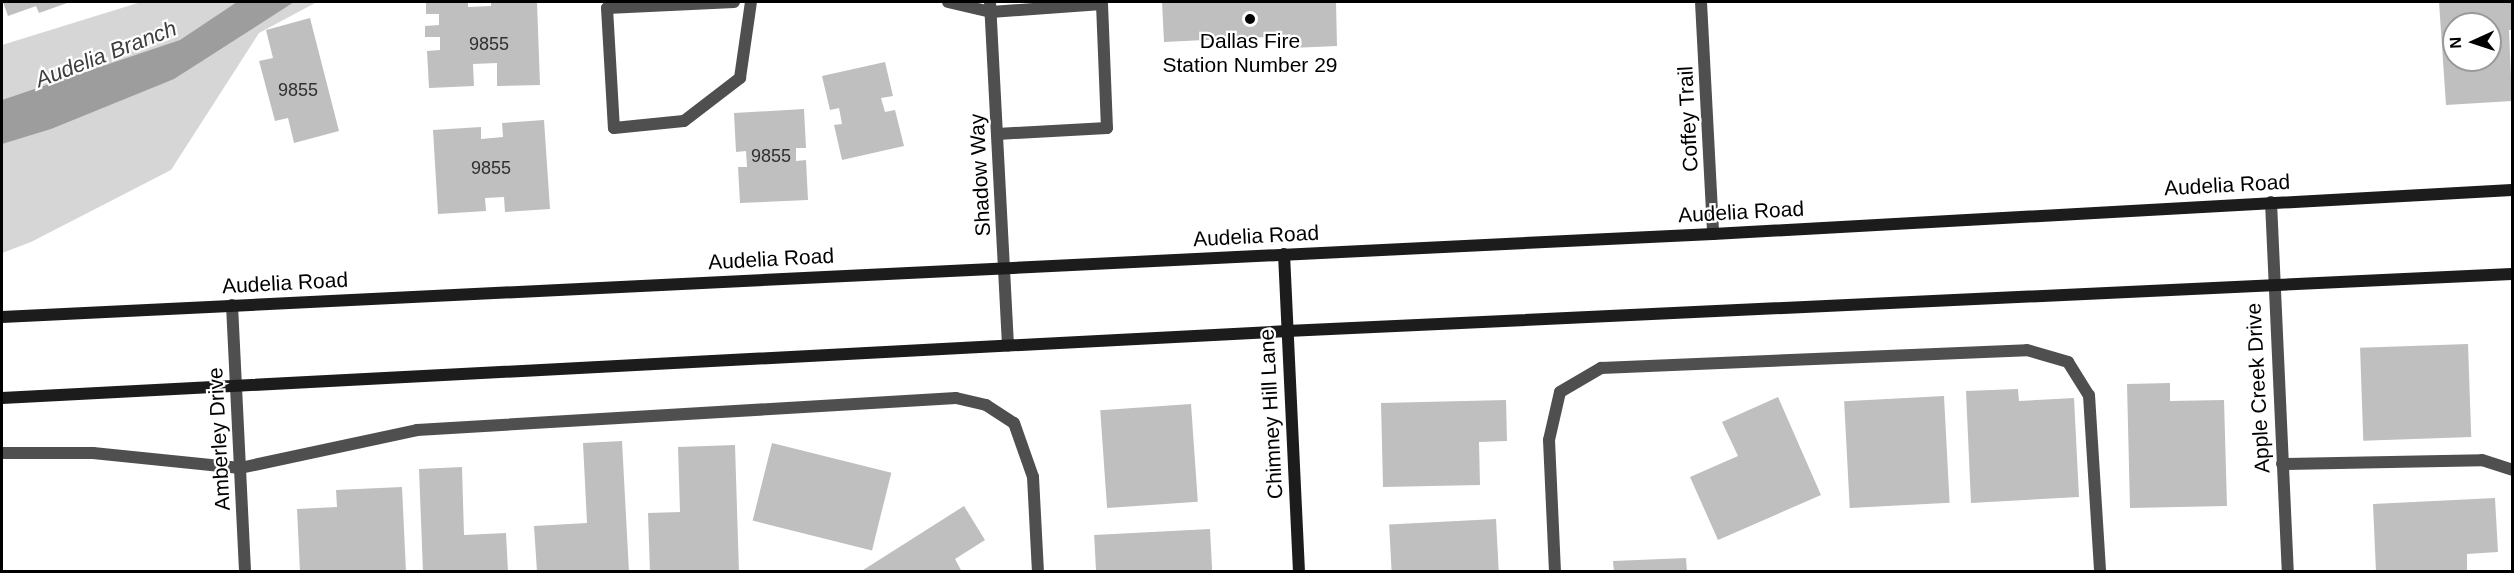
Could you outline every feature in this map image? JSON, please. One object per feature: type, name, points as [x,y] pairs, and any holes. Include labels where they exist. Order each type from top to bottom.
[{"type":"main road","name":"Audelia Road","points":[[2,317],[1713,234],[2512,190]]},
{"type":"main road","name":"Chimney Hill Lane","points":[[1284,254],[1299,572]]},
{"type":"main road","points":[[2,398],[1287,331],[2272,288],[2512,274]]},
{"type":"street","points":[[734,2],[607,8],[614,128],[684,122],[740,78],[751,2]]},
{"type":"street","points":[[948,2],[991,7],[1102,4],[1107,128],[997,134]]},
{"type":"street","name":"Coffey Trail","points":[[1701,2],[1713,234]]},
{"type":"street","name":"Shadow Way","points":[[991,7],[1008,346]]},
{"type":"street","name":"Apple Creek Drive","points":[[2271,202],[2272,288],[2288,572]]},
{"type":"street","name":"Amberley Drive","points":[[232,305],[245,572]]},
{"type":"street","points":[[1555,572],[1549,440],[1560,392],[1601,368],[2027,350],[2068,362],[2089,395],[2100,572]]},
{"type":"street","points":[[2,453],[93,453],[240,468],[417,430],[956,398],[986,405],[1014,423],[1033,477],[1038,572]]},
{"type":"street","points":[[2282,464],[2482,460],[2512,470]]},
{"type":"shaded area","points":[[141,2],[317,2],[259,33],[171,170],[31,242],[2,253],[2,45]]},
{"type":"shaded area","points":[[237,2],[294,2],[174,79],[51,129],[2,144],[2,100],[180,40]]},
{"type":"building","points":[[3,2],[70,2],[39,13],[36,6],[8,16]]},
{"type":"building","points":[[426,2],[468,2],[468,7],[491,6],[491,2],[537,2],[540,85],[497,86],[497,63],[473,64],[474,86],[429,88],[427,51],[440,50],[440,37],[425,37],[425,26],[439,25],[439,14],[426,14]]},
{"type":"building","name":"Dallas Fire Station Number 29","points":[[1162,2],[1336,2],[1337,46],[1291,48],[1290,36],[1164,42]]},
{"type":"building","points":[[2439,2],[2512,2],[2512,30],[2509,30],[2512,101],[2446,105],[2444,72],[2502,72],[2502,12],[2442,12],[2442,46]]},
{"type":"building","points":[[310,18],[339,131],[294,143],[288,118],[275,121],[259,61],[273,58],[266,30]]},
{"type":"building","points":[[885,62],[893,96],[881,98],[885,112],[895,110],[904,146],[842,160],[834,125],[842,124],[839,108],[830,110],[822,76]]},
{"type":"building","points":[[804,109],[806,148],[796,148],[796,161],[806,160],[808,200],[740,203],[738,167],[747,167],[746,151],[736,152],[734,113]]},
{"type":"building","points":[[544,120],[550,209],[505,212],[504,197],[485,198],[486,211],[438,214],[433,130],[481,127],[481,139],[503,137],[502,123]]},
{"type":"building","points":[[2468,344],[2471,437],[2363,441],[2360,348]]},
{"type":"building","points":[[2170,383],[2170,401],[2224,400],[2227,506],[2130,508],[2127,384]]},
{"type":"building","points":[[2018,389],[2019,401],[2074,398],[2079,497],[1971,503],[1966,391]]},
{"type":"building","points":[[1944,396],[1950,503],[1850,508],[1844,401]]},
{"type":"building","points":[[1778,397],[1821,495],[1718,540],[1690,477],[1738,456],[1722,422]]},
{"type":"building","points":[[1506,400],[1507,441],[1479,442],[1480,485],[1383,487],[1381,403]]},
{"type":"building","points":[[1191,404],[1198,502],[1107,508],[1100,410]]},
{"type":"building","points":[[622,441],[629,572],[537,572],[534,526],[587,523],[583,443]]},
{"type":"building","points":[[772,443],[891,473],[872,550],[753,521]]},
{"type":"building","points":[[735,445],[739,572],[650,572],[648,513],[680,512],[678,447]]},
{"type":"building","points":[[462,467],[464,535],[506,533],[508,572],[423,572],[419,469]]},
{"type":"building","points":[[402,487],[406,572],[300,572],[297,509],[337,507],[336,490]]},
{"type":"building","points":[[2495,498],[2498,552],[2467,554],[2467,572],[2376,572],[2373,504]]},
{"type":"building","points":[[964,506],[985,540],[955,559],[962,572],[860,572]]},
{"type":"building","points":[[1496,519],[1499,572],[1392,572],[1389,525]]},
{"type":"building","points":[[1210,529],[1212,572],[1096,572],[1094,535]]},
{"type":"building","points":[[1686,558],[1687,572],[1614,572],[1613,561]]},
{"type":"place","name":"Dallas Fire Station Number 29","points":[[1250,19]]},
{"type":"water label","name":"Audelia Branch","points":[[106,54]]}]
